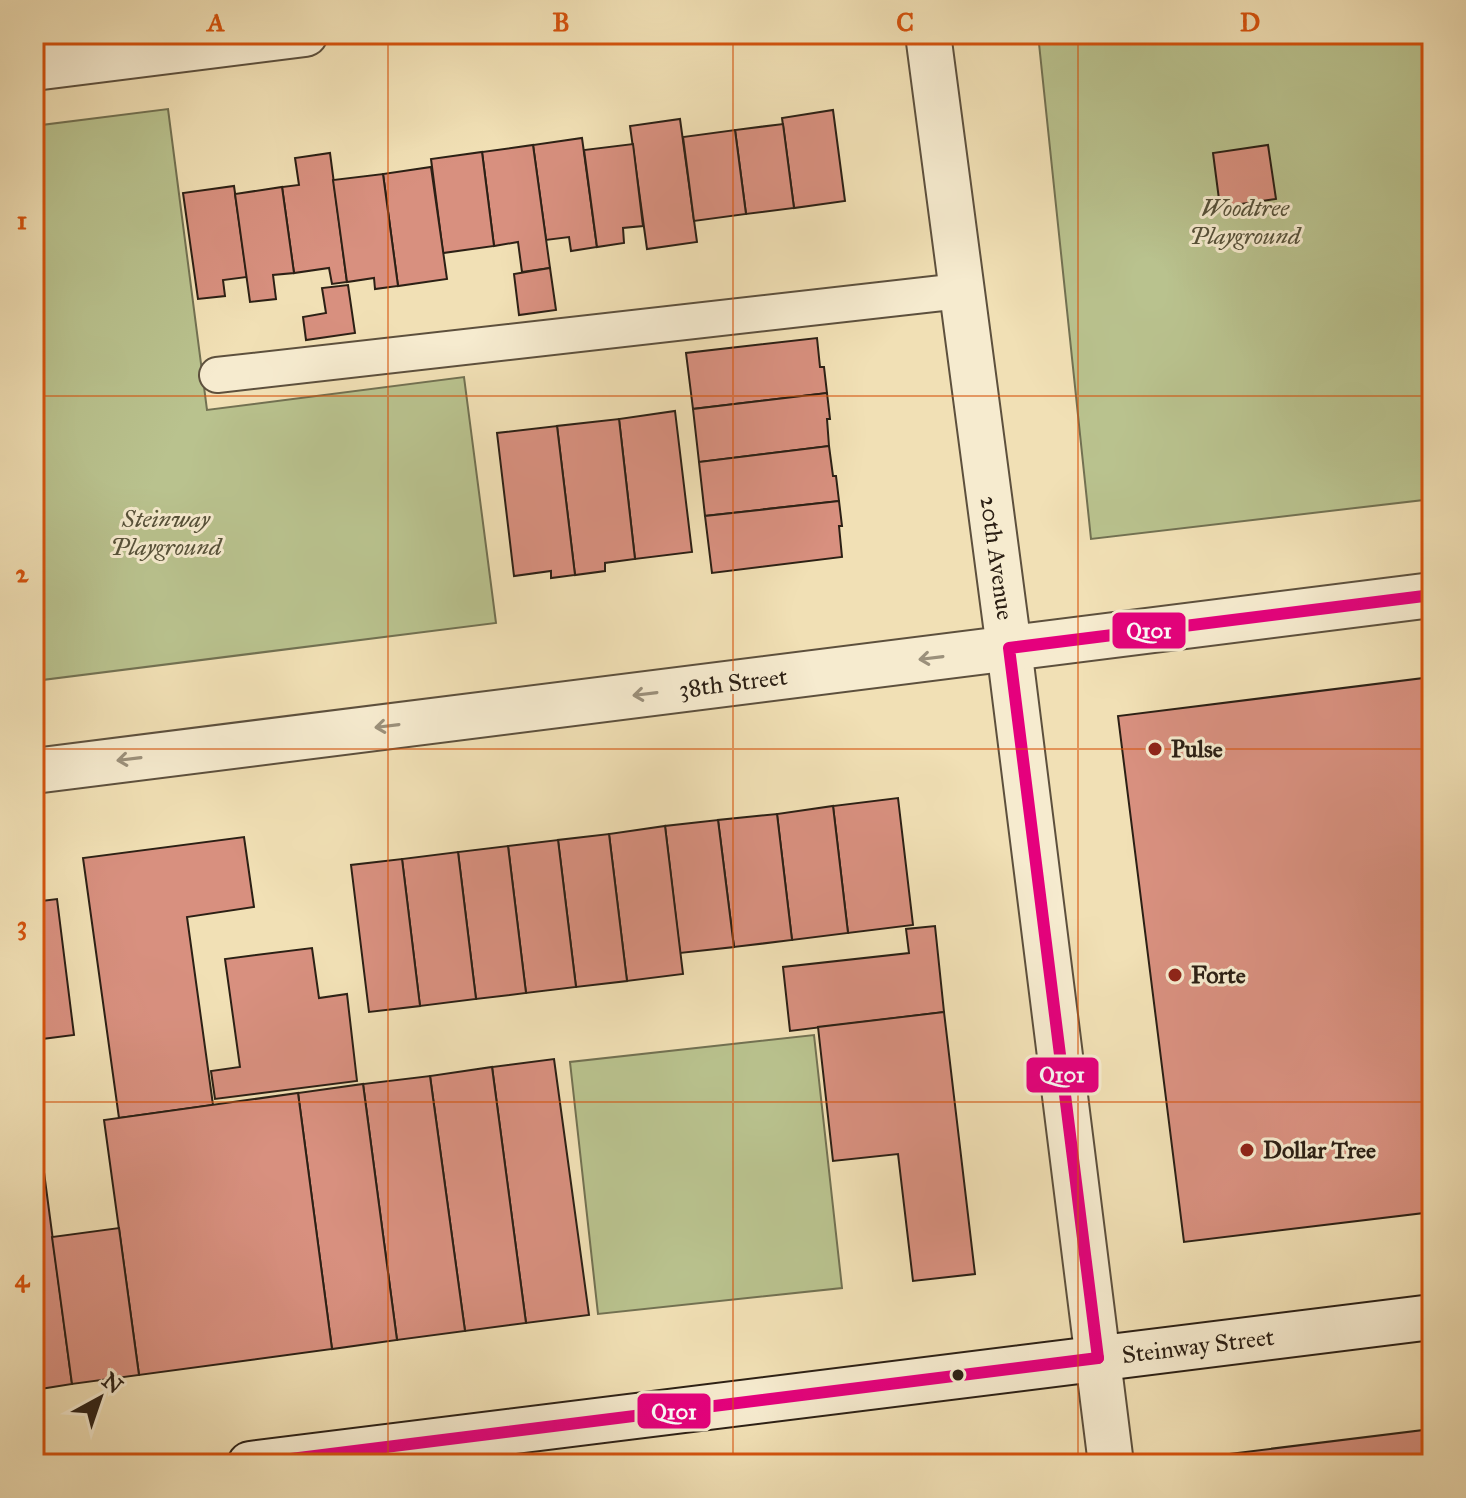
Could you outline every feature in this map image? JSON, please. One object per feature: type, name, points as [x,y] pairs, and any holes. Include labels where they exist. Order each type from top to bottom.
[{"type":"street","points":[[34,68],[305,34]]},
{"type":"street","name":"20th Avenue","points":[[928,34],[1009,648],[1111,1464]]},
{"type":"street","name":"38th Street","points":[[34,771],[1432,595]]},
{"type":"street","name":"Steinway Street","points":[[250,1464],[1432,1317]]},
{"type":"lane","points":[[217,375],[960,291]]},
{"type":"green space","name":"Woodtree Playground","points":[[1038,34],[1432,34],[1432,499],[1091,539]]},
{"type":"green space","name":"Steinway Playground","points":[[168,109],[207,410],[464,377],[496,623],[34,681],[34,126]]},
{"type":"green space","points":[[814,1035],[842,1288],[598,1314],[570,1062]]},
{"type":"building","points":[[833,110],[845,201],[794,208],[782,118]]},
{"type":"building","points":[[680,119],[697,242],[647,249],[630,126]]},
{"type":"building","points":[[783,124],[794,208],[746,214],[735,130]]},
{"type":"building","points":[[735,130],[746,214],[694,221],[683,137]]},
{"type":"building","points":[[582,138],[597,247],[571,251],[569,237],[546,240],[533,145]]},
{"type":"building","points":[[633,144],[643,226],[623,228],[624,243],[597,247],[584,150]]},
{"type":"building","points":[[533,145],[550,268],[522,272],[518,242],[494,246],[482,152]]},
{"type":"building","points":[[1268,145],[1276,199],[1220,207],[1213,153]]},
{"type":"building","points":[[482,152],[494,246],[443,253],[431,159]]},
{"type":"building","points":[[330,153],[347,282],[332,284],[329,268],[294,273],[282,187],[299,185],[295,158]]},
{"type":"building","points":[[431,167],[447,279],[398,286],[383,174]]},
{"type":"building","points":[[383,174],[398,286],[375,289],[374,278],[347,282],[333,180]]},
{"type":"building","points":[[234,186],[247,277],[223,280],[225,296],[198,299],[183,193]]},
{"type":"building","points":[[282,187],[294,273],[273,275],[276,299],[250,302],[235,194]]},
{"type":"building","points":[[550,268],[556,310],[519,315],[514,274]]},
{"type":"building","points":[[348,285],[355,333],[306,340],[303,317],[326,313],[322,288]]},
{"type":"building","points":[[817,338],[827,393],[693,409],[686,353]]},
{"type":"building","points":[[827,393],[829,446],[699,462],[693,409]]},
{"type":"building","points":[[675,411],[692,552],[635,559],[619,419]]},
{"type":"building","points":[[619,419],[635,559],[605,563],[605,571],[575,575],[557,426]]},
{"type":"building","points":[[557,426],[575,575],[551,578],[551,571],[514,576],[497,433]]},
{"type":"building","points":[[829,446],[839,501],[705,516],[699,462]]},
{"type":"building","points":[[839,501],[842,557],[712,573],[705,516]]},
{"type":"building","points":[[1432,677],[1432,1212],[1184,1242],[1118,716]]},
{"type":"building","points":[[898,798],[913,925],[848,933],[833,806]]},
{"type":"building","points":[[833,806],[848,933],[792,940],[777,814]]},
{"type":"building","points":[[777,814],[792,940],[734,947],[718,820]]},
{"type":"building","points":[[718,820],[734,947],[680,953],[665,826]]},
{"type":"building","points":[[665,826],[683,974],[627,981],[609,834]]},
{"type":"building","points":[[609,834],[627,981],[576,987],[558,840]]},
{"type":"building","points":[[244,837],[254,907],[187,917],[213,1105],[119,1118],[83,858]]},
{"type":"building","points":[[558,840],[576,987],[526,993],[508,846]]},
{"type":"building","points":[[508,846],[526,993],[476,999],[458,852]]},
{"type":"building","points":[[458,852],[476,999],[420,1006],[402,859]]},
{"type":"building","points":[[402,859],[420,1006],[369,1012],[351,865]]},
{"type":"building","points":[[57,899],[74,1035],[34,1040],[34,902]]},
{"type":"building","points":[[935,926],[944,1012],[790,1031],[783,967],[909,953],[906,929]]},
{"type":"building","points":[[312,948],[319,998],[347,994],[357,1081],[215,1099],[211,1071],[240,1067],[225,959]]},
{"type":"building","points":[[944,1012],[975,1274],[913,1281],[898,1154],[833,1161],[818,1027]]},
{"type":"building","points":[[554,1059],[589,1315],[526,1323],[492,1067]]},
{"type":"building","points":[[492,1067],[526,1323],[465,1331],[430,1076]]},
{"type":"building","points":[[430,1076],[465,1331],[397,1340],[363,1084]]},
{"type":"building","points":[[363,1084],[397,1340],[332,1349],[298,1093]]},
{"type":"building","points":[[298,1093],[332,1349],[139,1375],[104,1120]]},
{"type":"building","points":[[38,1127],[72,1384],[34,1390],[34,1128]]},
{"type":"building","points":[[119,1228],[139,1375],[72,1384],[52,1237]]},
{"type":"building","points":[[1432,1429],[1432,1464],[1213,1464],[1212,1456]]},
{"type":"transit line","name":"Q101","points":[[1098,1358],[1009,648],[1432,595]]},
{"type":"transit line","name":"Q101","points":[[250,1464],[1098,1358]]},
{"type":"place","name":"Pulse","points":[[1155,749]]},
{"type":"place","name":"Forte","points":[[1175,975]]},
{"type":"place","name":"Dollar Tree","points":[[1247,1150]]}]
